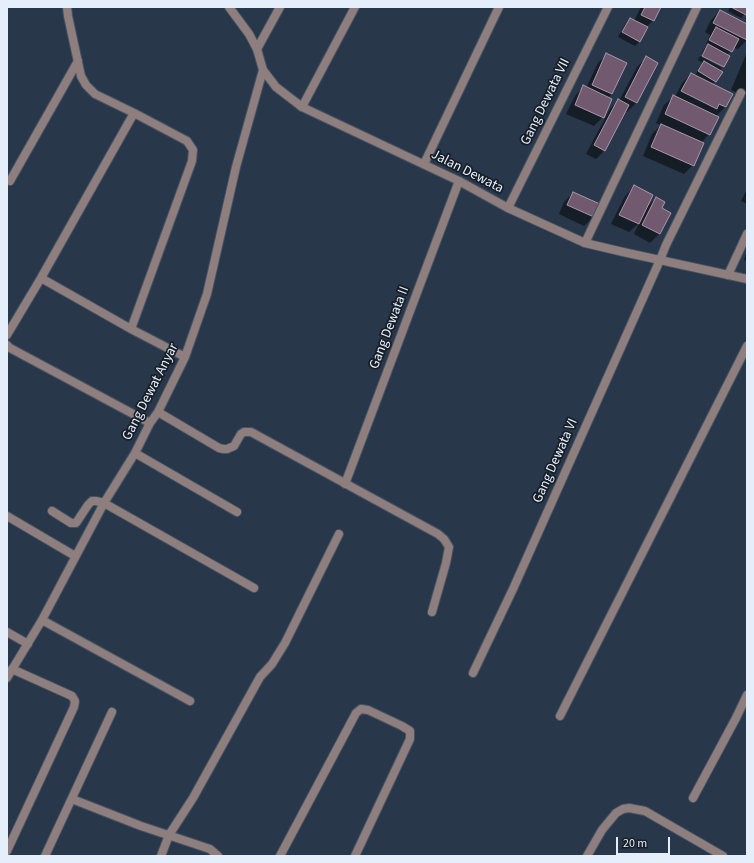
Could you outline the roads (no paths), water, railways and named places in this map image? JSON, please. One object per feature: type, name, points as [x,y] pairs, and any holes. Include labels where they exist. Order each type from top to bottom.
[{"type":"street","points":[[67,7],[81,76],[86,85],[95,94],[187,141],[193,150],[192,161],[131,329]]},
{"type":"street","name":"Jalan Dewata","points":[[229,7],[250,34],[257,49],[263,70],[276,87],[302,107],[424,164],[508,208],[585,243],[747,279]]},
{"type":"street","points":[[257,49],[280,7]]},
{"type":"street","points":[[302,107],[355,7]]},
{"type":"street","points":[[424,164],[499,7]]},
{"type":"street","name":"Gang Dewata VII","points":[[508,208],[608,7]]},
{"type":"street","points":[[585,243],[697,7]]},
{"type":"street","points":[[10,181],[78,61]]},
{"type":"street","name":"Gang Dewat Anyar","points":[[7,678],[42,620],[104,503],[150,423],[158,412],[185,357],[207,294],[236,167],[263,70]]},
{"type":"street","name":"Gang Dewata VI","points":[[473,672],[513,590],[666,245],[741,93]]},
{"type":"street","points":[[7,335],[42,278],[134,113]]},
{"type":"street","name":"Gang Dewata II","points":[[345,484],[458,181]]},
{"type":"street","points":[[728,275],[747,234]]},
{"type":"street","points":[[42,278],[131,329],[185,357]]},
{"type":"street","points":[[7,345],[150,423]]},
{"type":"street","points":[[560,716],[747,346]]},
{"type":"street","points":[[158,412],[223,449],[234,446],[241,434],[244,432],[251,432],[438,534],[444,539],[449,547],[432,612]]},
{"type":"street","points":[[134,453],[237,512]]},
{"type":"street","points":[[52,511],[71,523],[76,523],[88,505],[92,502],[96,501],[104,503],[254,588]]},
{"type":"street","points":[[7,516],[75,556]]},
{"type":"street","points":[[161,856],[170,835],[193,798],[260,677],[272,664],[285,643],[339,534]]},
{"type":"street","points":[[42,620],[190,701]]},
{"type":"street","points":[[7,632],[28,644]]},
{"type":"street","points":[[7,851],[74,707],[75,701],[72,696],[12,669]]},
{"type":"street","points":[[693,798],[747,695]]},
{"type":"street","points":[[280,856],[356,713],[362,709],[368,710],[410,731],[410,739],[355,856]]},
{"type":"street","points":[[45,856],[112,712]]},
{"type":"street","points":[[72,798],[141,826],[210,849],[218,856]]},
{"type":"street","points":[[587,856],[602,830],[616,813],[623,809],[629,808],[645,811],[722,856]]}]
